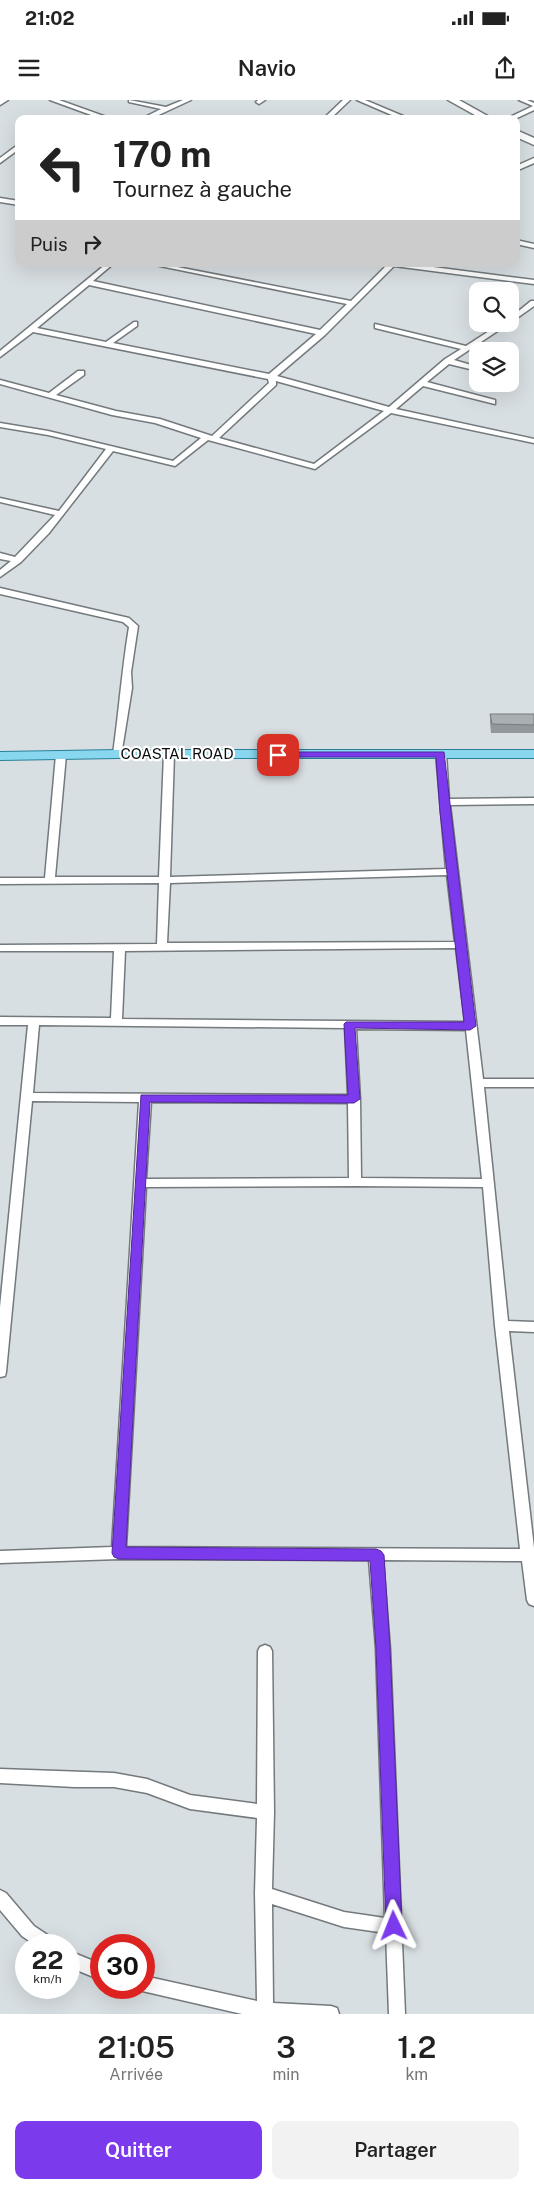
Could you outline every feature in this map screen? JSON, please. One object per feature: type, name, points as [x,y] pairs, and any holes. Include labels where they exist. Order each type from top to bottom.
[{"type":"main road","name":"COASTAL ROAD","points":[[0,756],[118,754],[534,754]]},
{"type":"street","points":[[0,102],[5,100]]},
{"type":"street","points":[[53,100],[97,115]]},
{"type":"street","points":[[154,115],[188,100]]},
{"type":"street","points":[[330,115],[347,100]]},
{"type":"street","points":[[360,100],[397,115]]},
{"type":"street","points":[[452,100],[481,115]]},
{"type":"street","points":[[522,100],[534,106]]},
{"type":"street","points":[[131,101],[166,110]]},
{"type":"street","points":[[517,115],[534,106]]},
{"type":"street","points":[[520,135],[534,142]]},
{"type":"street","points":[[0,162],[15,149]]},
{"type":"street","points":[[520,167],[534,160]]},
{"type":"street","points":[[0,200],[15,202]]},
{"type":"street","points":[[520,243],[534,246]]},
{"type":"street","points":[[0,355],[106,267]]},
{"type":"street","points":[[168,267],[352,303]]},
{"type":"street","points":[[271,377],[322,333],[389,267]]},
{"type":"street","points":[[419,267],[534,282]]},
{"type":"street","points":[[87,282],[322,333]]},
{"type":"street","points":[[519,314],[534,303]]},
{"type":"street","points":[[106,345],[134,324]]},
{"type":"street","points":[[378,326],[466,348]]},
{"type":"street","points":[[31,329],[271,377],[390,410],[534,441]]},
{"type":"street","points":[[0,382],[115,413],[157,421],[315,467],[390,410],[466,348],[492,332]]},
{"type":"street","points":[[448,362],[469,367]]},
{"type":"street","points":[[51,395],[81,373]]},
{"type":"street","points":[[0,425],[48,433],[175,464],[273,383],[271,377]]},
{"type":"street","points":[[421,383],[492,402]]},
{"type":"street","points":[[0,574],[30,550],[61,514],[111,448]]},
{"type":"street","points":[[0,500],[61,514]]},
{"type":"street","points":[[0,556],[18,560]]},
{"type":"street","points":[[0,590],[126,620],[134,626],[126,672],[128,688],[118,754]]},
{"type":"street","points":[[162,948],[169,754]]},
{"type":"street","points":[[441,754],[444,802],[489,1183],[501,1326],[534,1600]]},
{"type":"street","points":[[50,881],[61,755]]},
{"type":"street","points":[[444,802],[534,801]]},
{"type":"street","points":[[0,881],[165,880],[452,872]]},
{"type":"street","points":[[0,948],[460,945]]},
{"type":"street","points":[[116,1023],[120,947]]},
{"type":"street","points":[[0,1022],[470,1026]]},
{"type":"street","points":[[0,1372],[6,1251],[27,1097],[34,1022]]},
{"type":"street","points":[[350,1024],[354,1099],[355,1182]]},
{"type":"street","points":[[478,1083],[534,1082]]},
{"type":"street","points":[[27,1097],[354,1099]]},
{"type":"street","points":[[119,1553],[145,1098]]},
{"type":"street","points":[[140,1183],[489,1183]]},
{"type":"street","points":[[501,1326],[534,1326]]},
{"type":"street","points":[[0,1557],[119,1553],[528,1555]]},
{"type":"street","points":[[376,1555],[383,1648],[398,2014]]},
{"type":"street","points":[[265,1651],[265,2011]]},
{"type":"street","points":[[0,1776],[114,1780],[147,1786],[190,1802],[266,1812]]},
{"type":"street","points":[[264,1893],[320,1914],[372,1926],[394,1926]]},
{"type":"street","points":[[0,1898],[32,1934]]},
{"type":"street","points":[[155,1986],[265,2011],[331,2014]]},
{"type":"building","points":[[490,714],[534,714],[534,725],[492,724]]},
{"type":"route","points":[[278,755],[441,754],[445,812],[470,1026],[350,1024],[354,1099],[145,1098],[119,1553],[376,1555],[383,1648],[394,1926]]}]
